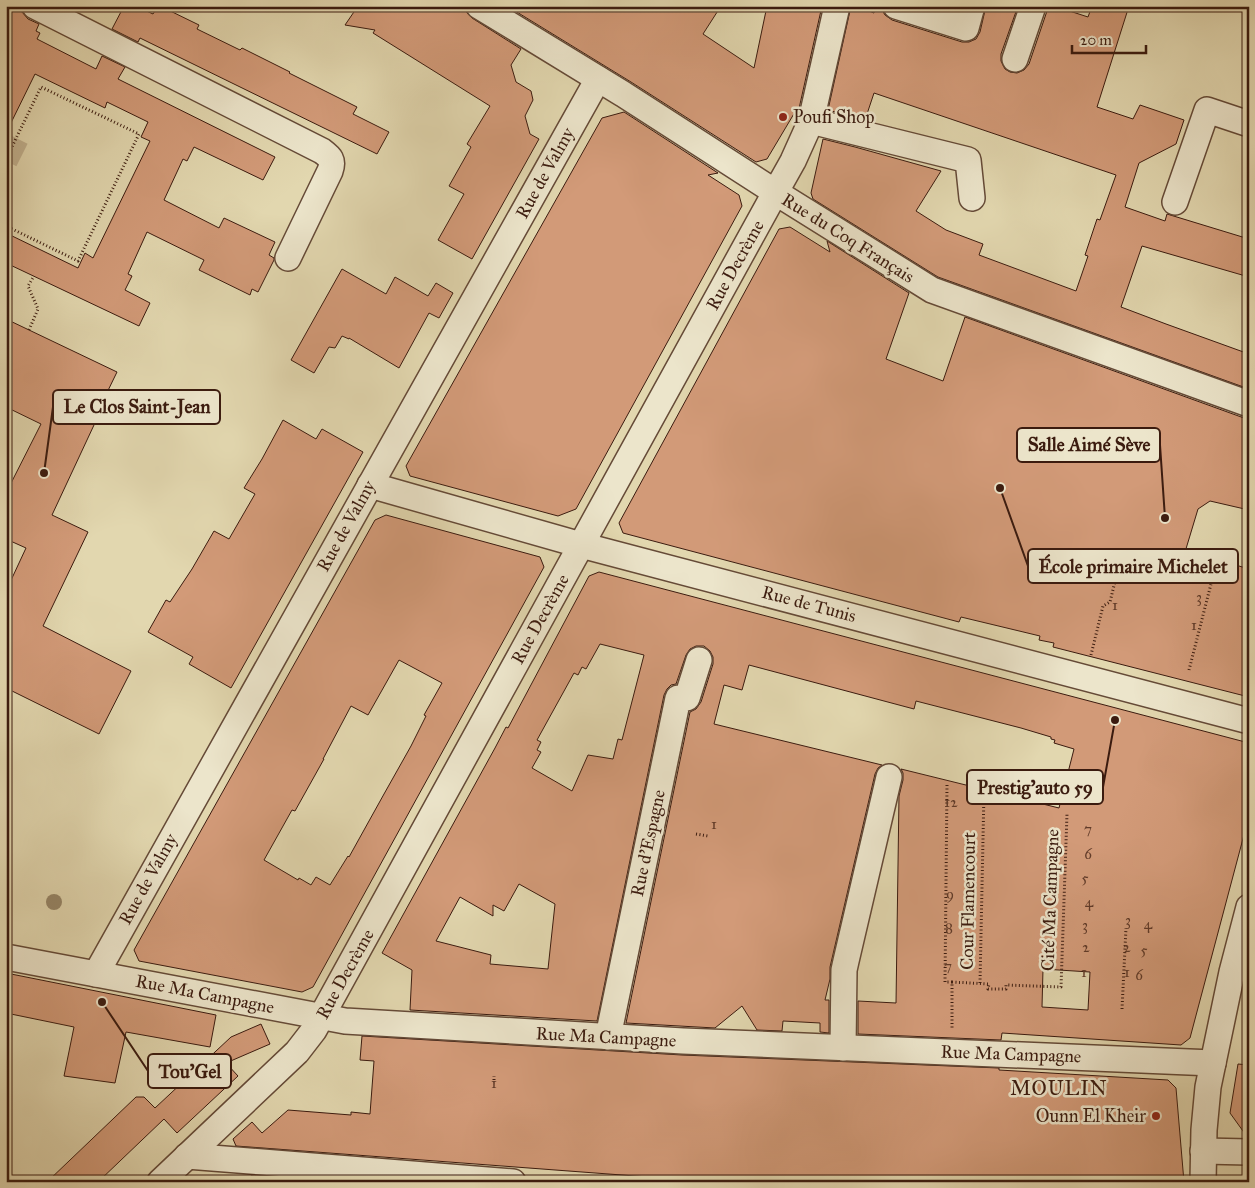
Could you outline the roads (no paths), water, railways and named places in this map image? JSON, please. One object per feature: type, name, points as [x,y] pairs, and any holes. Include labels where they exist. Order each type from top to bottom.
[{"type":"street","points":[[35,6],[327,155],[332,165],[330,171],[288,258]]},
{"type":"street","name":"Rue du Coq Français","points":[[479,6],[932,290],[1249,404]]},
{"type":"street","name":"Rue Decrème","points":[[160,1182],[297,1052],[314,1030],[793,161],[811,121],[837,6]]},
{"type":"street","points":[[896,6],[966,28],[972,6]]},
{"type":"street","points":[[1016,59],[1033,6]]},
{"type":"street","name":"Rue de Valmy","points":[[96,974],[598,79]]},
{"type":"street","points":[[1175,202],[1207,110],[1249,124]]},
{"type":"street","points":[[811,121],[968,160],[972,198]]},
{"type":"street","name":"Rue de Tunis","points":[[370,485],[581,545],[1249,721]]},
{"type":"street","name":"Rue d'Espagne","points":[[608,1037],[678,698],[687,698],[699,660]]},
{"type":"street","points":[[843,1048],[844,970],[889,777]]},
{"type":"street","points":[[1204,1182],[1203,1151],[1208,1087],[1232,972],[1249,907]]},
{"type":"street","name":"Rue Ma Campagne","points":[[6,957],[345,1021],[608,1037],[1213,1063]]},
{"type":"street","points":[[1203,1151],[1249,1152]]},
{"type":"street","points":[[187,1156],[513,1182]]},
{"type":"tunnel","points":[[6,147],[22,155]]},
{"type":"place","name":"Poufi Shop","points":[[783,117]]},
{"type":"place","name":"Le Clos Saint-Jean","points":[[44,473]]},
{"type":"place","name":"École primaire Michelet","points":[[1000,488]]},
{"type":"place","name":"Salle Aimé Sève","points":[[1165,518]]},
{"type":"place","name":"Prestig'auto 59","points":[[1115,720]]},
{"type":"place","name":"Tou'Gel","points":[[102,1002]]},
{"type":"place","name":"Ounn El Kheir","points":[[1156,1116]]},
{"type":"district","name":"MOULIN","points":[[1059,1088]]}]
